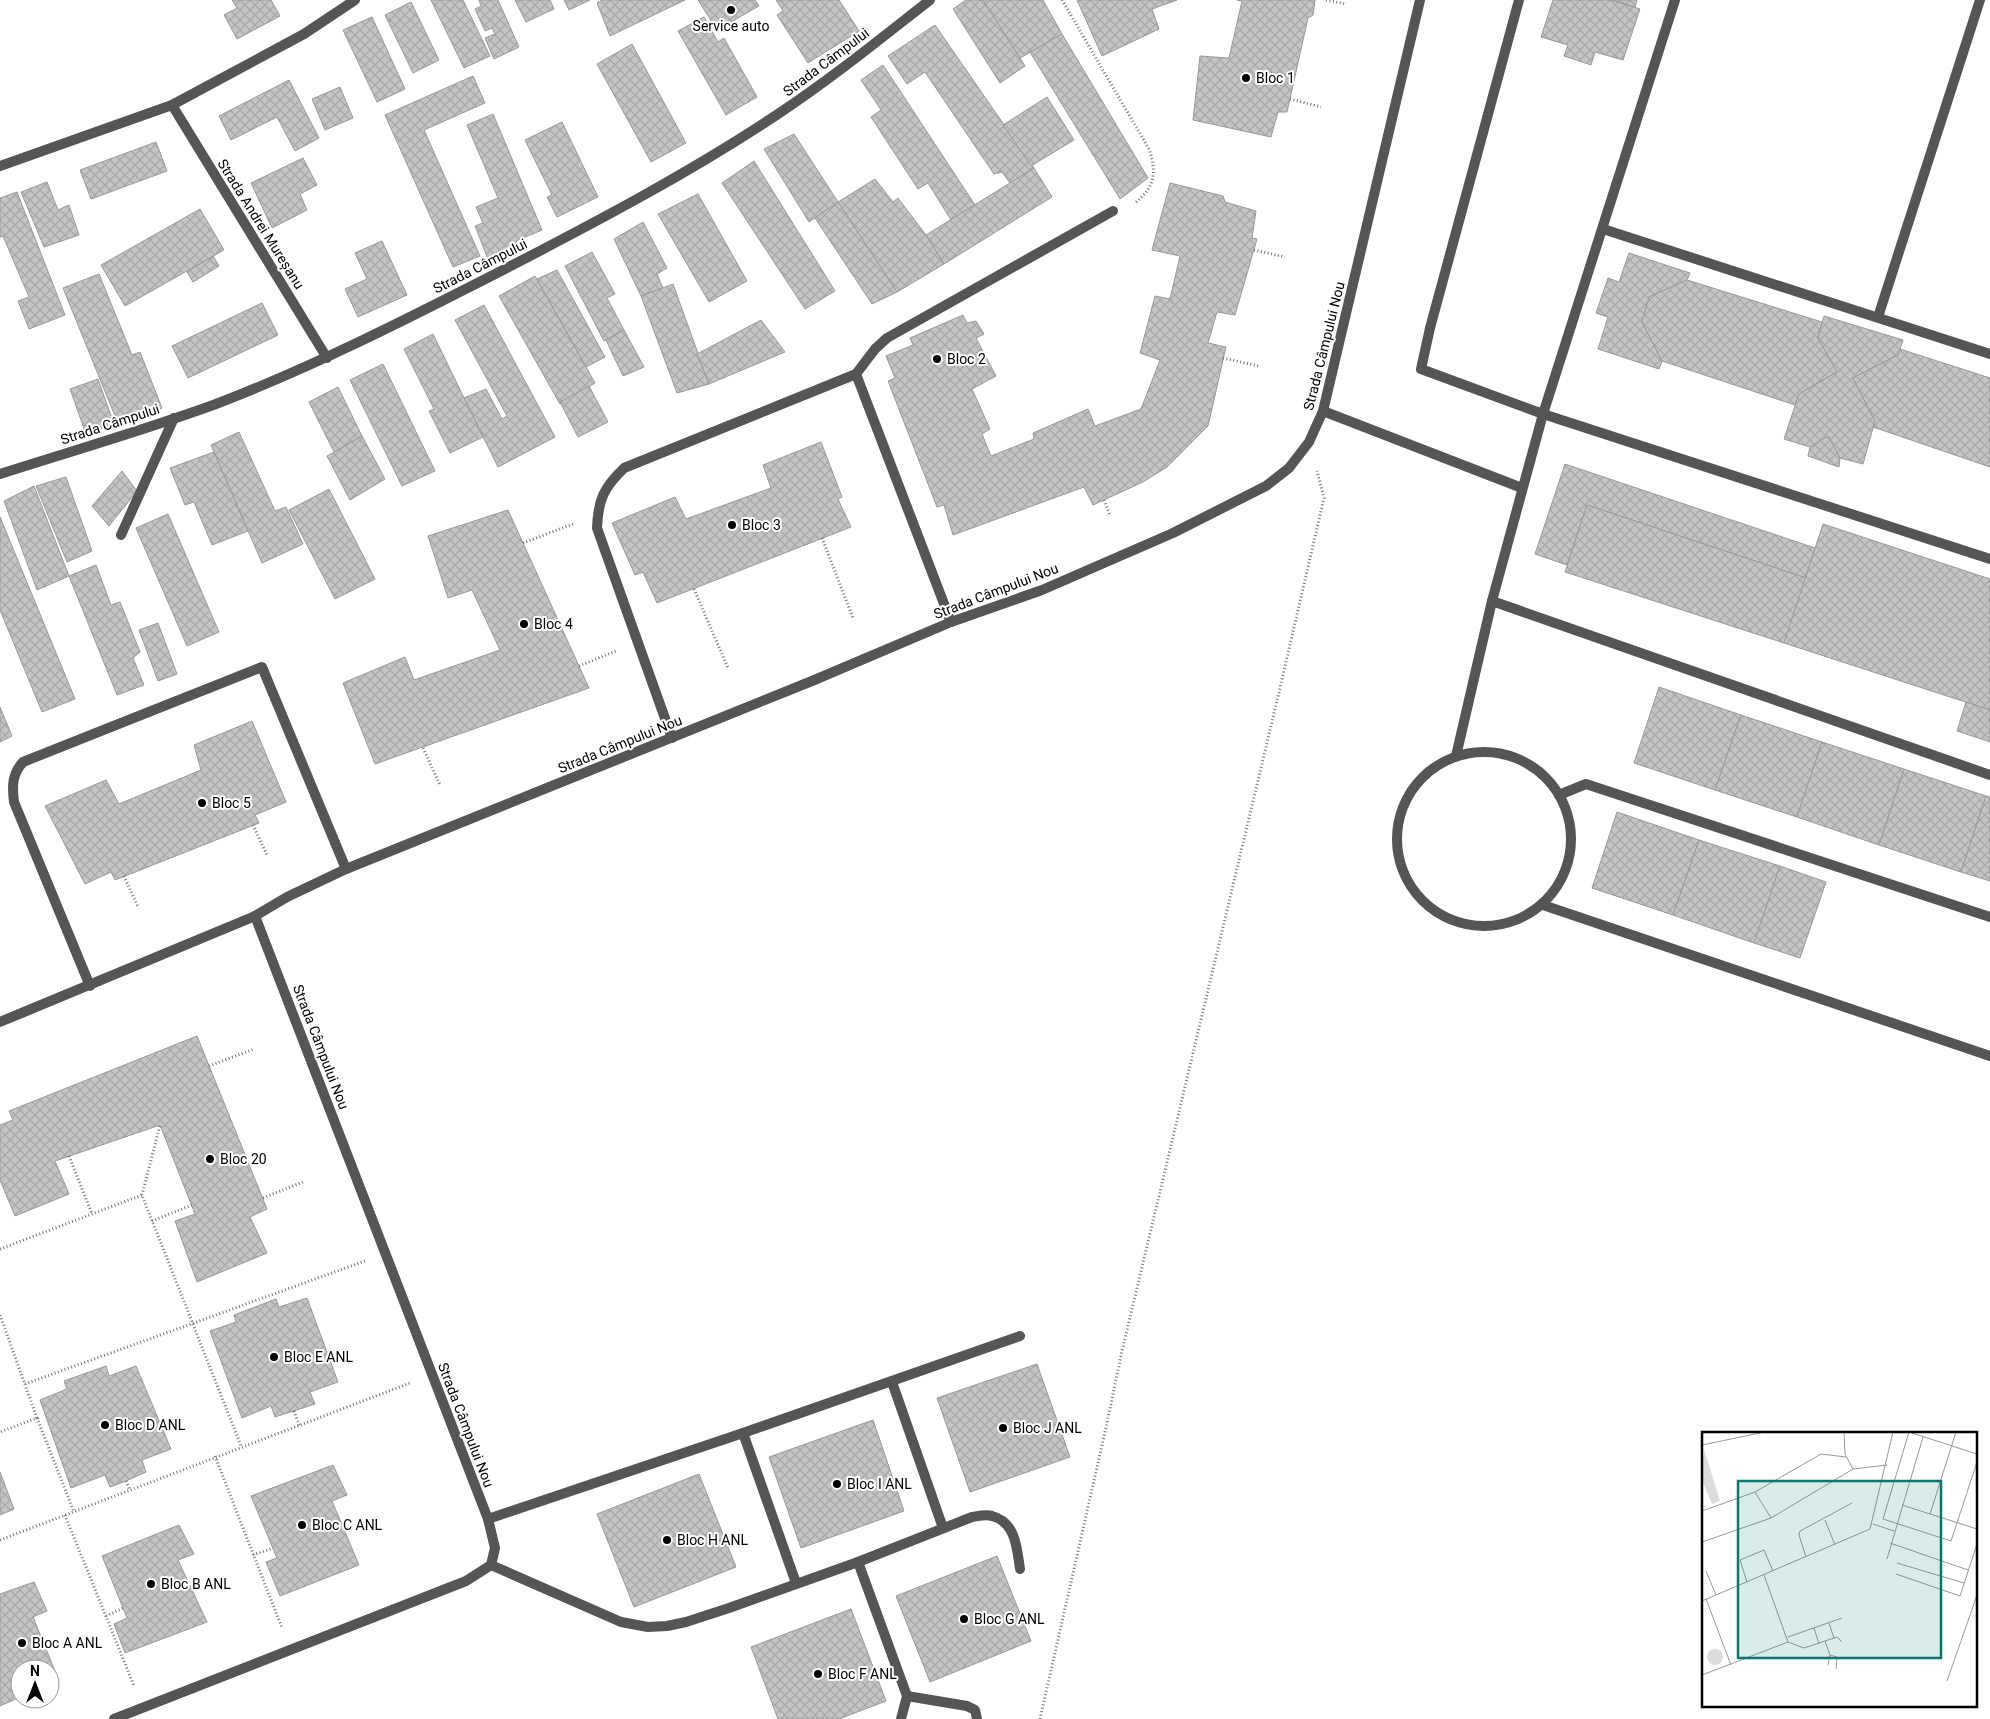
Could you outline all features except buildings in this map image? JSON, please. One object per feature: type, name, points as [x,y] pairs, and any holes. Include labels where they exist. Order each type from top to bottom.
[{"type":"street","points":[[0,166],[172,105],[304,34],[355,0]]},
{"type":"street","name":"Strada Câmpului","points":[[0,474],[216,404],[327,358],[448,298],[547,247],[711,156],[780,113],[930,0]]},
{"type":"street","name":"Strada Câmpului Nou","points":[[0,1022],[254,916],[295,893],[346,869],[672,738],[951,622],[1042,590],[1173,533],[1266,486],[1289,468],[1309,442],[1324,411],[1420,0]]},
{"type":"street","points":[[1519,0],[1430,328],[1421,369],[1543,414],[1990,559]]},
{"type":"street","points":[[1456,756],[1492,601],[1543,414],[1675,0]]},
{"type":"street","points":[[1878,317],[1980,0]]},
{"type":"street","name":"Strada Andrei Mureșanu","points":[[172,105],[327,358]]},
{"type":"street","points":[[672,738],[597,528],[597,509],[602,495],[612,480],[624,468],[856,374],[886,338],[1113,211]]},
{"type":"street","points":[[1603,229],[1990,354]]},
{"type":"street","points":[[856,374],[951,622]]},
{"type":"street","points":[[1324,411],[1522,488]]},
{"type":"street","points":[[121,535],[174,418]]},
{"type":"street","points":[[1492,601],[1990,774]]},
{"type":"street","points":[[90,986],[14,802],[12,788],[15,771],[23,762],[262,667],[346,869]]},
{"type":"street","points":[[1485,751],[1514,757],[1540,772],[1560,795],[1570,823],[1571,853],[1561,881],[1543,904],[1518,920],[1490,927],[1462,924],[1436,914],[1415,894],[1401,870],[1395,842],[1399,814],[1411,789],[1431,769],[1456,756],[1485,751]]},
{"type":"street","points":[[1560,795],[1586,784],[1990,917]]},
{"type":"street","points":[[1543,904],[1990,1056]]},
{"type":"street","name":"Strada Câmpului Nou","points":[[254,916],[488,1519],[496,1548],[491,1565]]},
{"type":"street","points":[[488,1519],[892,1382],[1020,1336]]},
{"type":"street","points":[[892,1382],[943,1528]]},
{"type":"street","points":[[743,1433],[796,1583]]},
{"type":"street","points":[[114,1719],[466,1581],[491,1565],[621,1622],[648,1628],[686,1622],[858,1562],[972,1516],[992,1515],[1008,1524],[1015,1541],[1020,1569]]},
{"type":"street","points":[[858,1562],[907,1696],[901,1719]]},
{"type":"street","points":[[907,1696],[968,1706],[975,1710],[977,1719]]},
{"type":"path","points":[[1062,0],[1149,149],[1153,162],[1153,180],[1146,194],[1130,206],[1113,211]]},
{"type":"path","points":[[1326,0],[1346,4]]},
{"type":"path","points":[[1290,99],[1321,107]]},
{"type":"path","points":[[1254,250],[1285,257]]},
{"type":"path","points":[[1223,358],[1258,366]]},
{"type":"path","points":[[1040,1719],[1106,1432],[1124,1341],[1324,498],[1309,442]]},
{"type":"path","points":[[1104,500],[1110,515]]},
{"type":"path","points":[[523,543],[597,515]]},
{"type":"path","points":[[822,538],[853,618]]},
{"type":"path","points":[[694,589],[728,668]]},
{"type":"path","points":[[579,666],[638,642]]},
{"type":"path","points":[[422,748],[440,785]]},
{"type":"path","points":[[253,825],[267,855]]},
{"type":"path","points":[[124,876],[138,907]]},
{"type":"path","points":[[209,1066],[254,1050]]},
{"type":"path","points":[[160,1125],[142,1195],[241,1446]]},
{"type":"path","points":[[68,1156],[92,1214]]},
{"type":"path","points":[[263,1198],[303,1182]]},
{"type":"path","points":[[0,1249],[142,1195]]},
{"type":"path","points":[[152,1221],[192,1205]]},
{"type":"path","points":[[25,1384],[386,1253]]},
{"type":"path","points":[[0,1315],[37,1418],[74,1512]]},
{"type":"path","points":[[0,1540],[432,1374]]},
{"type":"path","points":[[294,1411],[299,1425]]},
{"type":"path","points":[[0,1432],[37,1418]]},
{"type":"path","points":[[215,1456],[290,1650]]},
{"type":"path","points":[[126,1481],[130,1490]]},
{"type":"path","points":[[65,1515],[144,1707]]},
{"type":"path","points":[[253,1555],[273,1548]]},
{"type":"path","points":[[106,1616],[123,1608]]},
{"type":"place","name":"Service auto","points":[[731,10]]},
{"type":"place","name":"Bloc 1","points":[[1246,78]]},
{"type":"place","name":"Bloc 2","points":[[937,359]]},
{"type":"place","name":"Bloc 3","points":[[732,525]]},
{"type":"place","name":"Bloc 4","points":[[524,624]]},
{"type":"place","name":"Bloc 5","points":[[202,803]]},
{"type":"place","name":"Bloc 20","points":[[210,1159]]},
{"type":"place","name":"Bloc E ANL","points":[[274,1357]]},
{"type":"place","name":"Bloc D ANL","points":[[105,1425]]},
{"type":"place","name":"Bloc J ANL","points":[[1003,1428]]},
{"type":"place","name":"Bloc I ANL","points":[[837,1484]]},
{"type":"place","name":"Bloc C ANL","points":[[302,1525]]},
{"type":"place","name":"Bloc H ANL","points":[[667,1540]]},
{"type":"place","name":"Bloc B ANL","points":[[151,1584]]},
{"type":"place","name":"Bloc G ANL","points":[[964,1619]]},
{"type":"place","name":"Bloc A ANL","points":[[22,1643]]},
{"type":"place","name":"Bloc F ANL","points":[[818,1674]]}]
